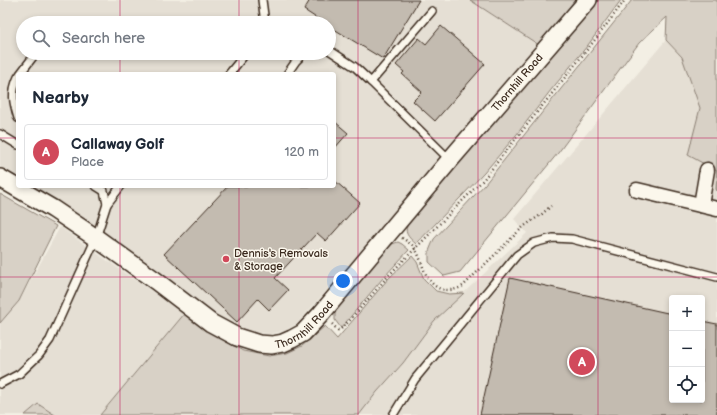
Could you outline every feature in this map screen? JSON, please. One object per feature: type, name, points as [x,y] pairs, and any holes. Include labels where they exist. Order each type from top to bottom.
[{"type":"street","name":"Thornhill Road","points":[[17,188],[53,209],[96,238],[211,323],[230,334],[259,344],[283,343],[303,333],[321,314],[450,160],[588,0]]},
{"type":"street","points":[[701,205],[707,170]]},
{"type":"street","name":"Thornhill Road","points":[[0,178],[16,187]]},
{"type":"street","points":[[637,190],[717,209]]},
{"type":"lane","points":[[262,0],[264,16]]},
{"type":"lane","points":[[371,82],[432,11]]},
{"type":"lane","points":[[336,55],[355,67],[450,160]]},
{"type":"lane","points":[[22,72],[31,60]]},
{"type":"lane","points":[[231,72],[240,60]]},
{"type":"lane","points":[[288,72],[297,60]]},
{"type":"lane","points":[[16,82],[13,90],[16,112]]},
{"type":"lane","points":[[0,134],[16,144]]},
{"type":"lane","points":[[99,188],[104,191],[107,204]]},
{"type":"lane","points":[[0,384],[19,374],[39,355],[50,340],[96,238],[107,204],[119,188]]},
{"type":"lane","points":[[393,415],[415,379],[517,255],[534,243],[553,238],[572,239],[717,277]]},
{"type":"path","points":[[321,314],[338,330],[340,330],[350,320],[389,275],[483,180],[625,0]]},
{"type":"path","points":[[392,229],[415,248],[429,279],[436,287],[446,290],[457,290],[463,286],[524,226],[551,206]]},
{"type":"shaded area","points":[[0,0],[470,0],[539,45],[297,324],[284,331],[271,334],[247,332],[232,326],[26,188],[336,188],[336,72],[16,72],[16,182],[0,171]]},
{"type":"shaded area","points":[[470,0],[575,0],[539,45]]},
{"type":"shaded area","points":[[599,0],[621,0],[588,45],[517,134],[484,173],[416,244],[408,236],[406,230],[413,214],[571,30]]},
{"type":"shaded area","points":[[632,0],[717,0],[717,171],[688,155],[700,108],[682,57],[666,40],[667,17],[639,43],[558,153],[460,272],[444,276],[429,262],[429,251],[434,239],[485,184]]},
{"type":"shaded area","points":[[666,40],[682,57],[700,108],[689,155],[717,171],[717,415],[359,415],[403,363],[434,321],[527,233],[514,219]]},
{"type":"shaded area","points":[[0,194],[56,226],[19,301],[0,323]]},
{"type":"shaded area","points":[[60,227],[132,278],[185,313],[100,415],[55,415],[38,404],[25,415],[0,415],[0,323],[21,298]]},
{"type":"shaded area","points":[[398,242],[409,250],[341,328],[335,320],[337,308],[387,247]]},
{"type":"shaded area","points":[[412,256],[417,262],[424,279],[436,291],[449,294],[464,293],[434,321],[403,363],[359,415],[100,415],[185,313],[218,337],[243,351],[269,356],[287,353],[302,346],[325,326],[337,339],[388,279]]},
{"type":"shaded area","points":[[38,404],[55,415],[25,415]]},
{"type":"building","points":[[310,0],[419,0],[383,59],[336,30],[336,16],[313,16],[304,10]]},
{"type":"building","points":[[441,26],[485,64],[435,121],[413,101],[422,92],[402,74],[404,72],[396,65],[419,38],[426,44]]},
{"type":"building","points":[[336,123],[348,133],[336,147]]},
{"type":"building","points":[[336,182],[360,203],[326,241],[317,233],[275,278],[288,290],[269,310],[258,299],[237,322],[164,254],[226,188],[336,188]]},
{"type":"building","points":[[510,278],[669,313],[669,403],[705,403],[705,322],[717,324],[717,415],[480,415]]},
{"type":"place","name":"Dennis's Removals & Storage","points":[[226,259]]},
{"type":"place","name":"Callaway Golf","points":[[582,362]]}]
